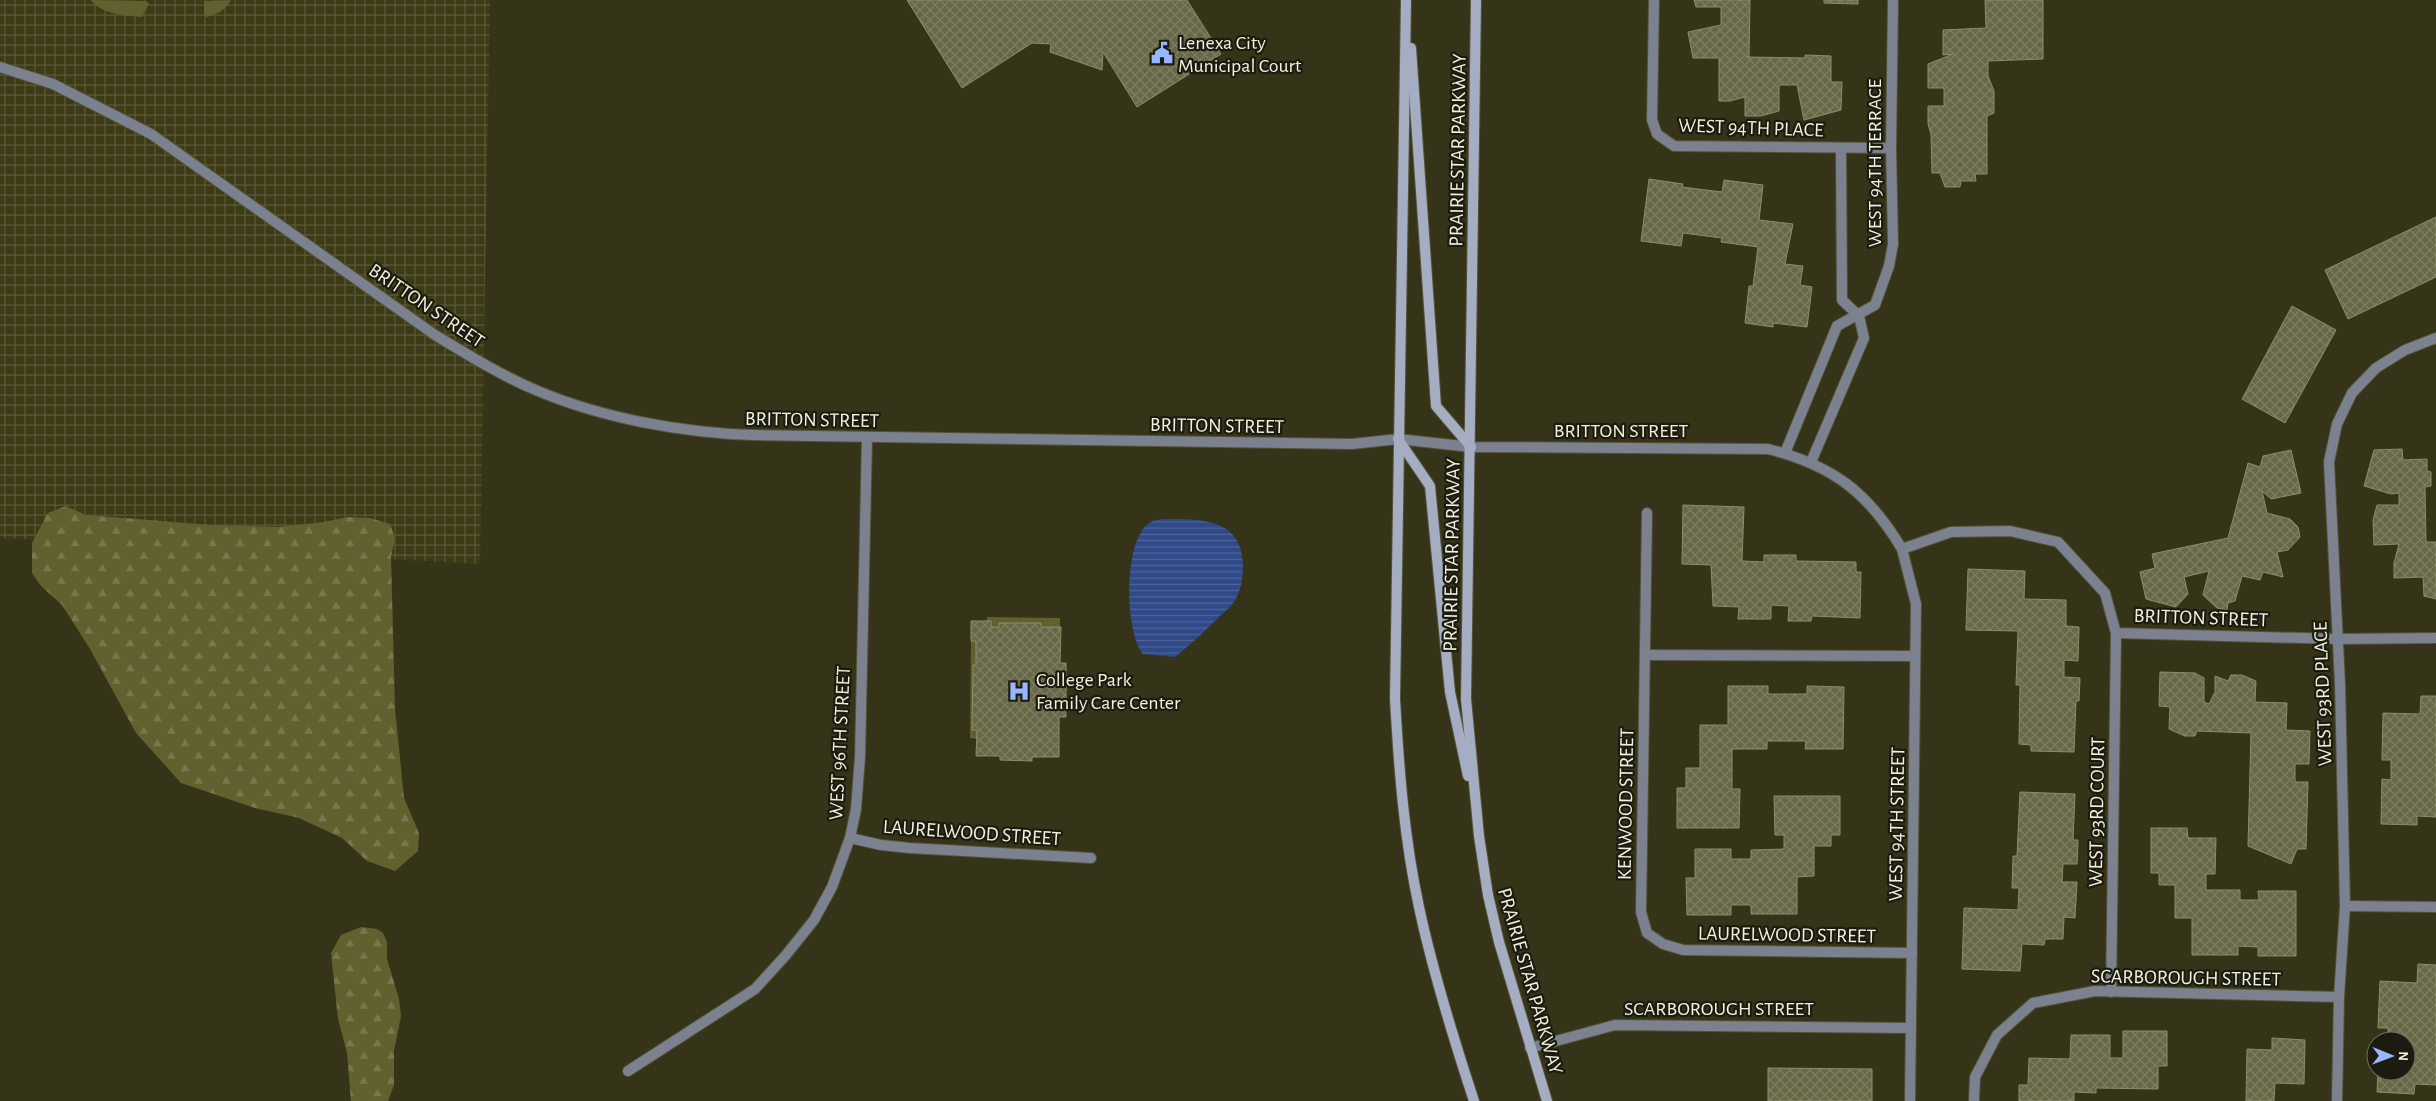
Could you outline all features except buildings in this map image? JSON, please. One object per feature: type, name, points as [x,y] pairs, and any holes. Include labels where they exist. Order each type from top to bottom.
[{"type":"main road","points":[[1406,0],[1395,699],[1399,776],[1407,838],[1430,958],[1474,1101]]},
{"type":"main road","points":[[1406,0],[1436,406],[1471,447]]},
{"type":"main road","name":"PRAIRIE STAR PARKWAY","points":[[1476,0],[1466,699],[1477,818],[1492,914],[1547,1101]]},
{"type":"main road","points":[[1398,439],[1430,486],[1450,692],[1477,818]]},
{"type":"street","name":"WEST 94TH PLACE","points":[[1654,0],[1652,120],[1657,134],[1674,146],[1891,148]]},
{"type":"street","name":"WEST 94TH TERRACE","points":[[1785,453],[1837,326],[1859,316],[1875,305],[1889,266],[1893,244],[1891,148],[1892,0]]},
{"type":"street","name":"BRITTON STREET","points":[[0,67],[53,84],[150,134],[435,335],[474,358],[538,391],[604,413],[725,434],[1352,444],[1398,439],[1471,447],[1768,449],[1812,462],[1843,480],[1878,514],[1902,549],[1951,532],[2010,531],[2058,542],[2105,593],[2116,633],[2339,639],[2436,638]]},
{"type":"street","name":"WEST 94TH TERRACE","points":[[1841,148],[1842,300],[1859,316]]},
{"type":"street","points":[[1812,462],[1864,338],[1859,316]]},
{"type":"street","name":"WEST 93RD PLACE","points":[[2337,1101],[2339,997],[2345,906],[2339,639],[2329,462],[2337,424],[2352,393],[2376,368],[2404,350],[2436,338]]},
{"type":"street","name":"WEST 96TH STREET","points":[[628,1071],[755,988],[786,955],[814,920],[832,887],[850,838],[856,809],[860,757],[867,437]]},
{"type":"street","name":"KENWOOD STREET","points":[[1648,513],[1641,912],[1647,934],[1663,944]]},
{"type":"street","name":"WEST 94TH STREET","points":[[1902,549],[1916,604],[1910,1101]]},
{"type":"street","name":"WEST 93RD COURT","points":[[2111,992],[2116,633]]},
{"type":"street","points":[[1645,655],[1915,656]]},
{"type":"street","name":"LAURELWOOD STREET","points":[[850,838],[881,845],[910,848],[1091,858]]},
{"type":"street","points":[[2345,906],[2436,907]]},
{"type":"street","name":"LAURELWOOD STREET","points":[[1663,944],[1683,950],[1912,953]]},
{"type":"street","name":"SCARBOROUGH STREET","points":[[1974,1101],[1975,1077],[1996,1036],[2033,1003],[2095,991],[2339,997]]},
{"type":"street","name":"SCARBOROUGH STREET","points":[[1530,1048],[1615,1025],[1911,1028]]},
{"type":"shaded area","points":[[0,0],[490,0],[480,564],[0,538]]},
{"type":"green space","points":[[91,0],[146,1],[149,4],[142,17],[107,11],[95,5]]},
{"type":"green space","points":[[231,0],[218,13],[207,17],[204,15],[204,1]]},
{"type":"green space","points":[[66,506],[86,515],[211,525],[278,527],[324,522],[347,517],[370,518],[390,524],[395,538],[391,557],[395,709],[404,798],[419,833],[418,851],[395,871],[367,861],[342,838],[299,818],[255,808],[181,783],[136,733],[90,649],[62,605],[41,586],[32,573],[32,543],[48,513]]},
{"type":"green space","points":[[987,617],[1060,618],[1060,627],[1041,627],[1041,623],[999,623],[999,627],[991,627],[991,621],[987,621]]},
{"type":"green space","points":[[971,641],[976,641],[976,665],[973,665],[972,730],[977,730],[977,739],[970,738]]},
{"type":"green space","points":[[361,927],[377,929],[383,933],[387,942],[387,959],[399,999],[401,1016],[394,1051],[394,1085],[388,1101],[351,1101],[347,1053],[338,1019],[331,953],[341,935]]},
{"type":"water","points":[[1170,519],[1209,522],[1229,531],[1236,539],[1241,550],[1243,565],[1241,584],[1234,602],[1175,657],[1143,654],[1137,643],[1133,627],[1129,588],[1134,549],[1140,534],[1150,522]]},
{"type":"place","name":"Lenexa City Municipal Court","points":[[1162,53]]},
{"type":"place","name":"College Park Family Care Center","points":[[1019,691]]}]
